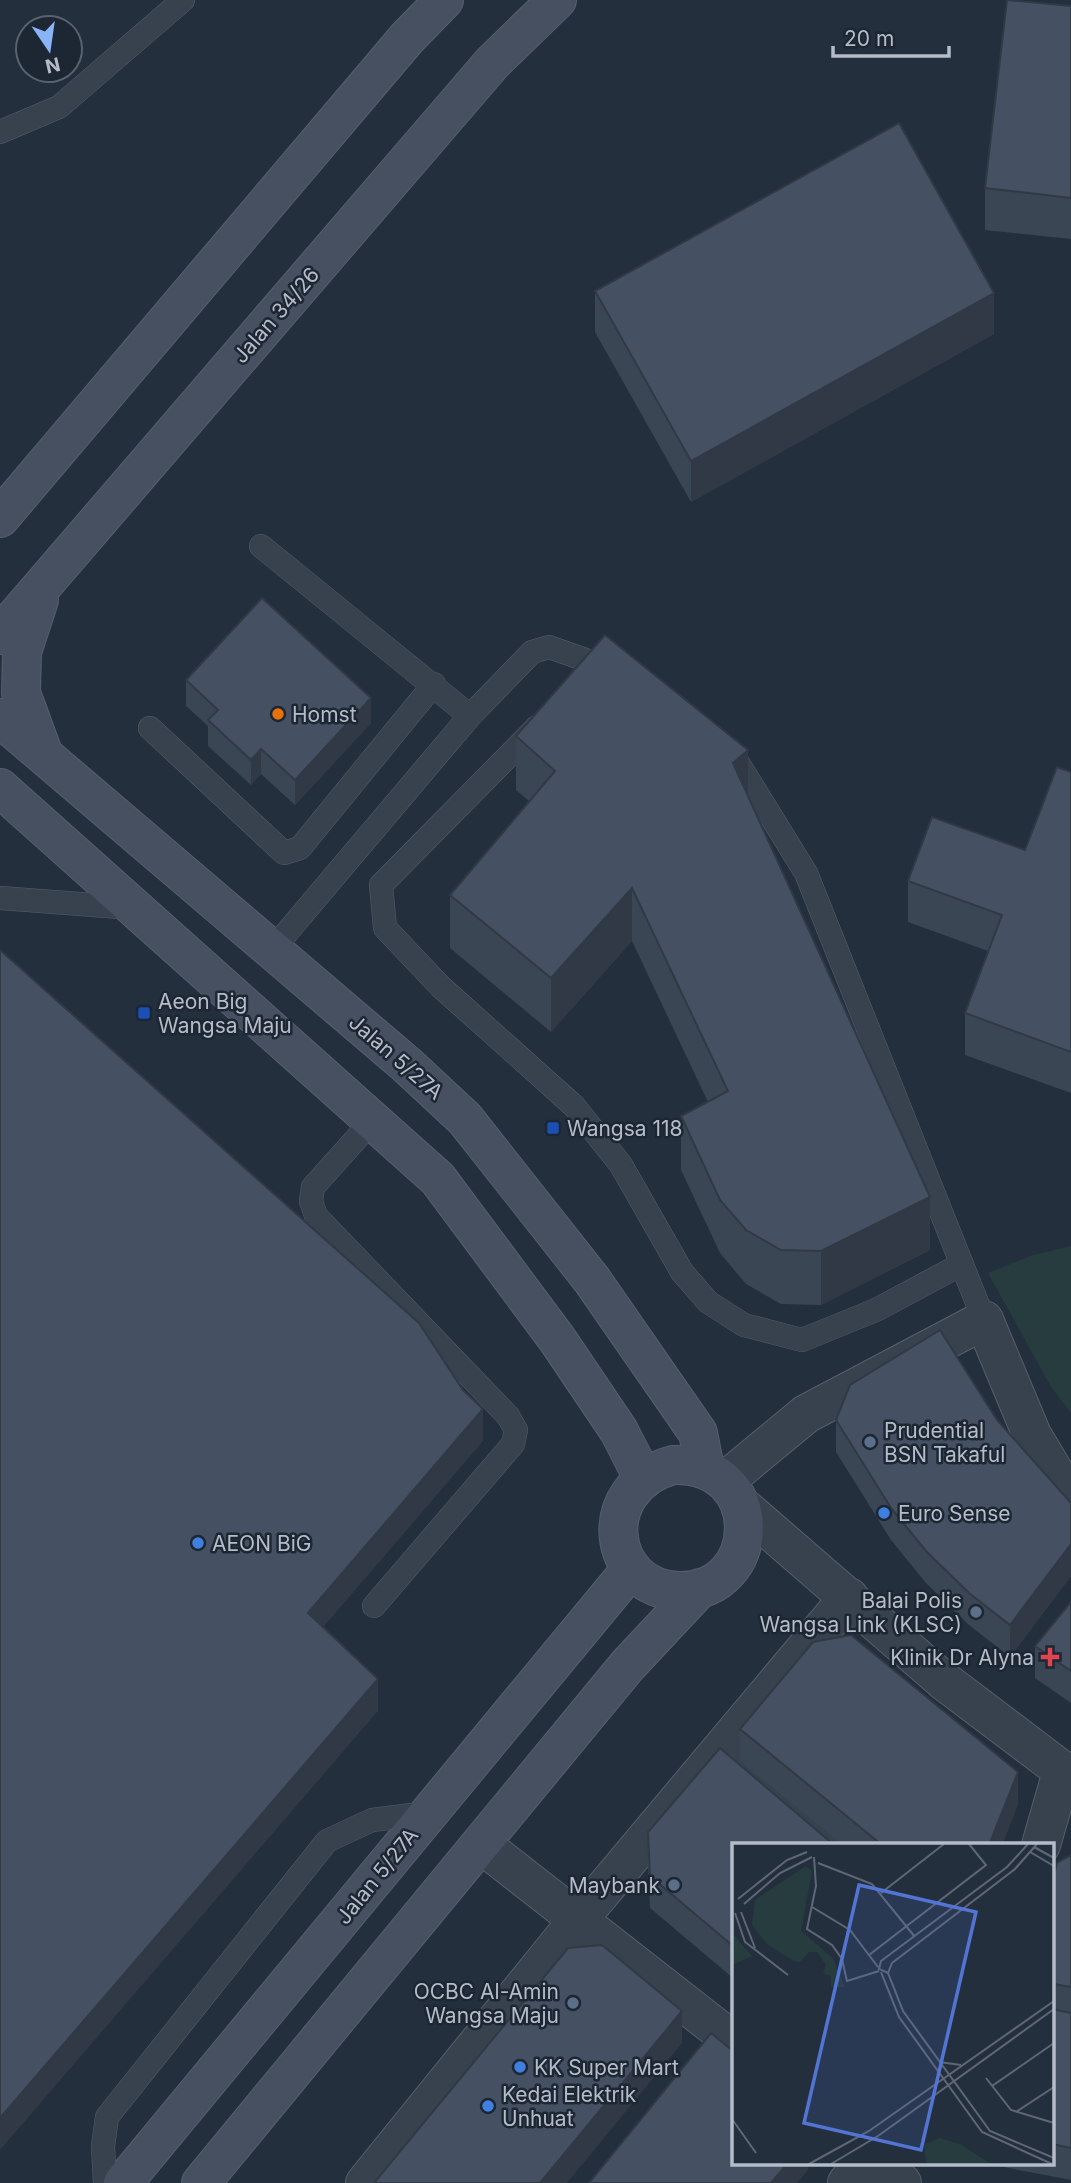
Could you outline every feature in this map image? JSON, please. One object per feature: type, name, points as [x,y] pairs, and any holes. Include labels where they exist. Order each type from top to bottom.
[{"type":"street","points":[[0,519],[407,38],[444,0]]},
{"type":"street","name":"Jalan 34/26","points":[[0,635],[494,62],[557,0]]},
{"type":"street","points":[[43,588],[22,652],[21,693],[44,756]]},
{"type":"street","name":"Jalan 5/27A","points":[[0,718],[465,1119],[592,1280],[698,1433],[724,1485]]},
{"type":"street","points":[[8,799],[136,908],[374,1119],[446,1189],[557,1339],[619,1431],[643,1478]]},
{"type":"street","points":[[724,1485],[806,1414],[984,1320],[1032,1435],[1071,1500]]},
{"type":"street","points":[[724,1485],[746,1526],[742,1547],[733,1564],[718,1579],[700,1588],[679,1591],[658,1586],[631,1569],[621,1545],[618,1526],[621,1508],[630,1492],[643,1478],[673,1465],[724,1485],[944,1681],[1066,1774],[1042,1843]]},
{"type":"street","name":"Jalan 5/27A","points":[[123,2183],[631,1569]]},
{"type":"street","points":[[201,2183],[628,1666],[700,1588]]},
{"type":"street","points":[[365,2183],[578,1920],[724,1750],[849,1597]]},
{"type":"street","points":[[481,1844],[578,1920],[723,2044]]},
{"type":"street","points":[[847,2183],[860,2166]]},
{"type":"street","points":[[880,2166],[902,2183]]},
{"type":"lane","points":[[0,132],[59,107],[183,0]]},
{"type":"lane","points":[[261,546],[434,684],[470,716]]},
{"type":"lane","points":[[272,950],[470,716],[532,653],[549,647],[586,660],[593,671]]},
{"type":"lane","points":[[593,671],[620,674]]},
{"type":"lane","points":[[574,691],[593,671]]},
{"type":"lane","points":[[150,728],[284,853],[294,852],[434,684]]},
{"type":"lane","points":[[554,710],[381,885],[385,928],[440,987],[574,1106],[621,1165],[682,1272],[708,1303],[744,1325],[802,1340],[876,1310],[961,1264]]},
{"type":"lane","points":[[723,738],[806,873],[984,1320]]},
{"type":"lane","points":[[0,898],[136,908]]},
{"type":"lane","points":[[374,1119],[313,1187],[311,1201],[316,1216],[508,1416],[516,1430],[513,1444],[374,1606]]},
{"type":"lane","points":[[724,1750],[836,1843]]},
{"type":"lane","points":[[105,2183],[103,2146],[107,2117],[327,1840],[372,1820],[428,1813]]},
{"type":"green space","points":[[1071,1246],[1071,1413],[1051,1387],[988,1273],[1033,1255]]},
{"type":"building","points":[[1007,0],[1071,6],[1071,198],[985,188]]},
{"type":"building","points":[[899,123],[994,293],[691,461],[595,291]]},
{"type":"building","name":"Homst","points":[[262,598],[371,698],[295,780],[261,749],[251,760],[208,720],[218,710],[186,680]]},
{"type":"building","points":[[605,635],[748,750],[733,763],[930,1197],[821,1251],[781,1250],[746,1230],[720,1200],[681,1116],[728,1091],[632,888],[551,978],[450,895],[555,771],[516,736]]},
{"type":"building","points":[[1057,767],[1071,772],[1071,1052],[965,1013],[1002,915],[908,881],[932,817],[1025,850]]},
{"type":"building","name":"AEON BiG","points":[[0,950],[419,1323],[463,1390],[483,1409],[308,1613],[378,1679],[0,2118]]},
{"type":"building","points":[[940,1330],[997,1420],[1071,1503],[1071,1544],[1010,1625],[969,1593],[926,1551],[891,1508],[836,1420],[850,1385]]},
{"type":"building","points":[[1071,1602],[1071,1671],[1035,1646]]},
{"type":"building","points":[[851,1635],[1018,1772],[990,1843],[880,1843],[740,1729],[813,1642]]},
{"type":"building","points":[[720,1748],[832,1843],[732,1843],[732,1945],[650,1876],[648,1832]]},
{"type":"building","points":[[1071,1855],[1071,1987],[1054,1984],[1054,1874],[1057,1863]]},
{"type":"building","points":[[602,1945],[682,2011],[540,2183],[374,2183],[568,1948]]},
{"type":"building","points":[[1054,2009],[1071,2013],[1071,2148],[1054,2144]]},
{"type":"building","points":[[711,2033],[732,2050],[732,2166],[785,2166],[771,2183],[589,2183]]},
{"type":"place","name":"Homst","points":[[278,714]]},
{"type":"place","name":"Aeon Big Wangsa Maju","points":[[144,1013]]},
{"type":"place","name":"Wangsa 118","points":[[553,1128]]},
{"type":"place","name":"Prudential BSN Takaful","points":[[870,1442]]},
{"type":"place","name":"Euro Sense","points":[[884,1513]]},
{"type":"place","name":"AEON BiG","points":[[198,1543]]},
{"type":"place","name":"Balai Polis Wangsa Link (KLSC)","points":[[976,1612]]},
{"type":"place","name":"Klinik Dr Alyna","points":[[1050,1657]]},
{"type":"place","name":"Maybank","points":[[674,1885]]},
{"type":"place","name":"OCBC Al-Amin Wangsa Maju","points":[[573,2003]]},
{"type":"place","name":"KK Super Mart","points":[[520,2067]]},
{"type":"place","name":"Kedai Elektrik Unhuat","points":[[488,2106]]}]
